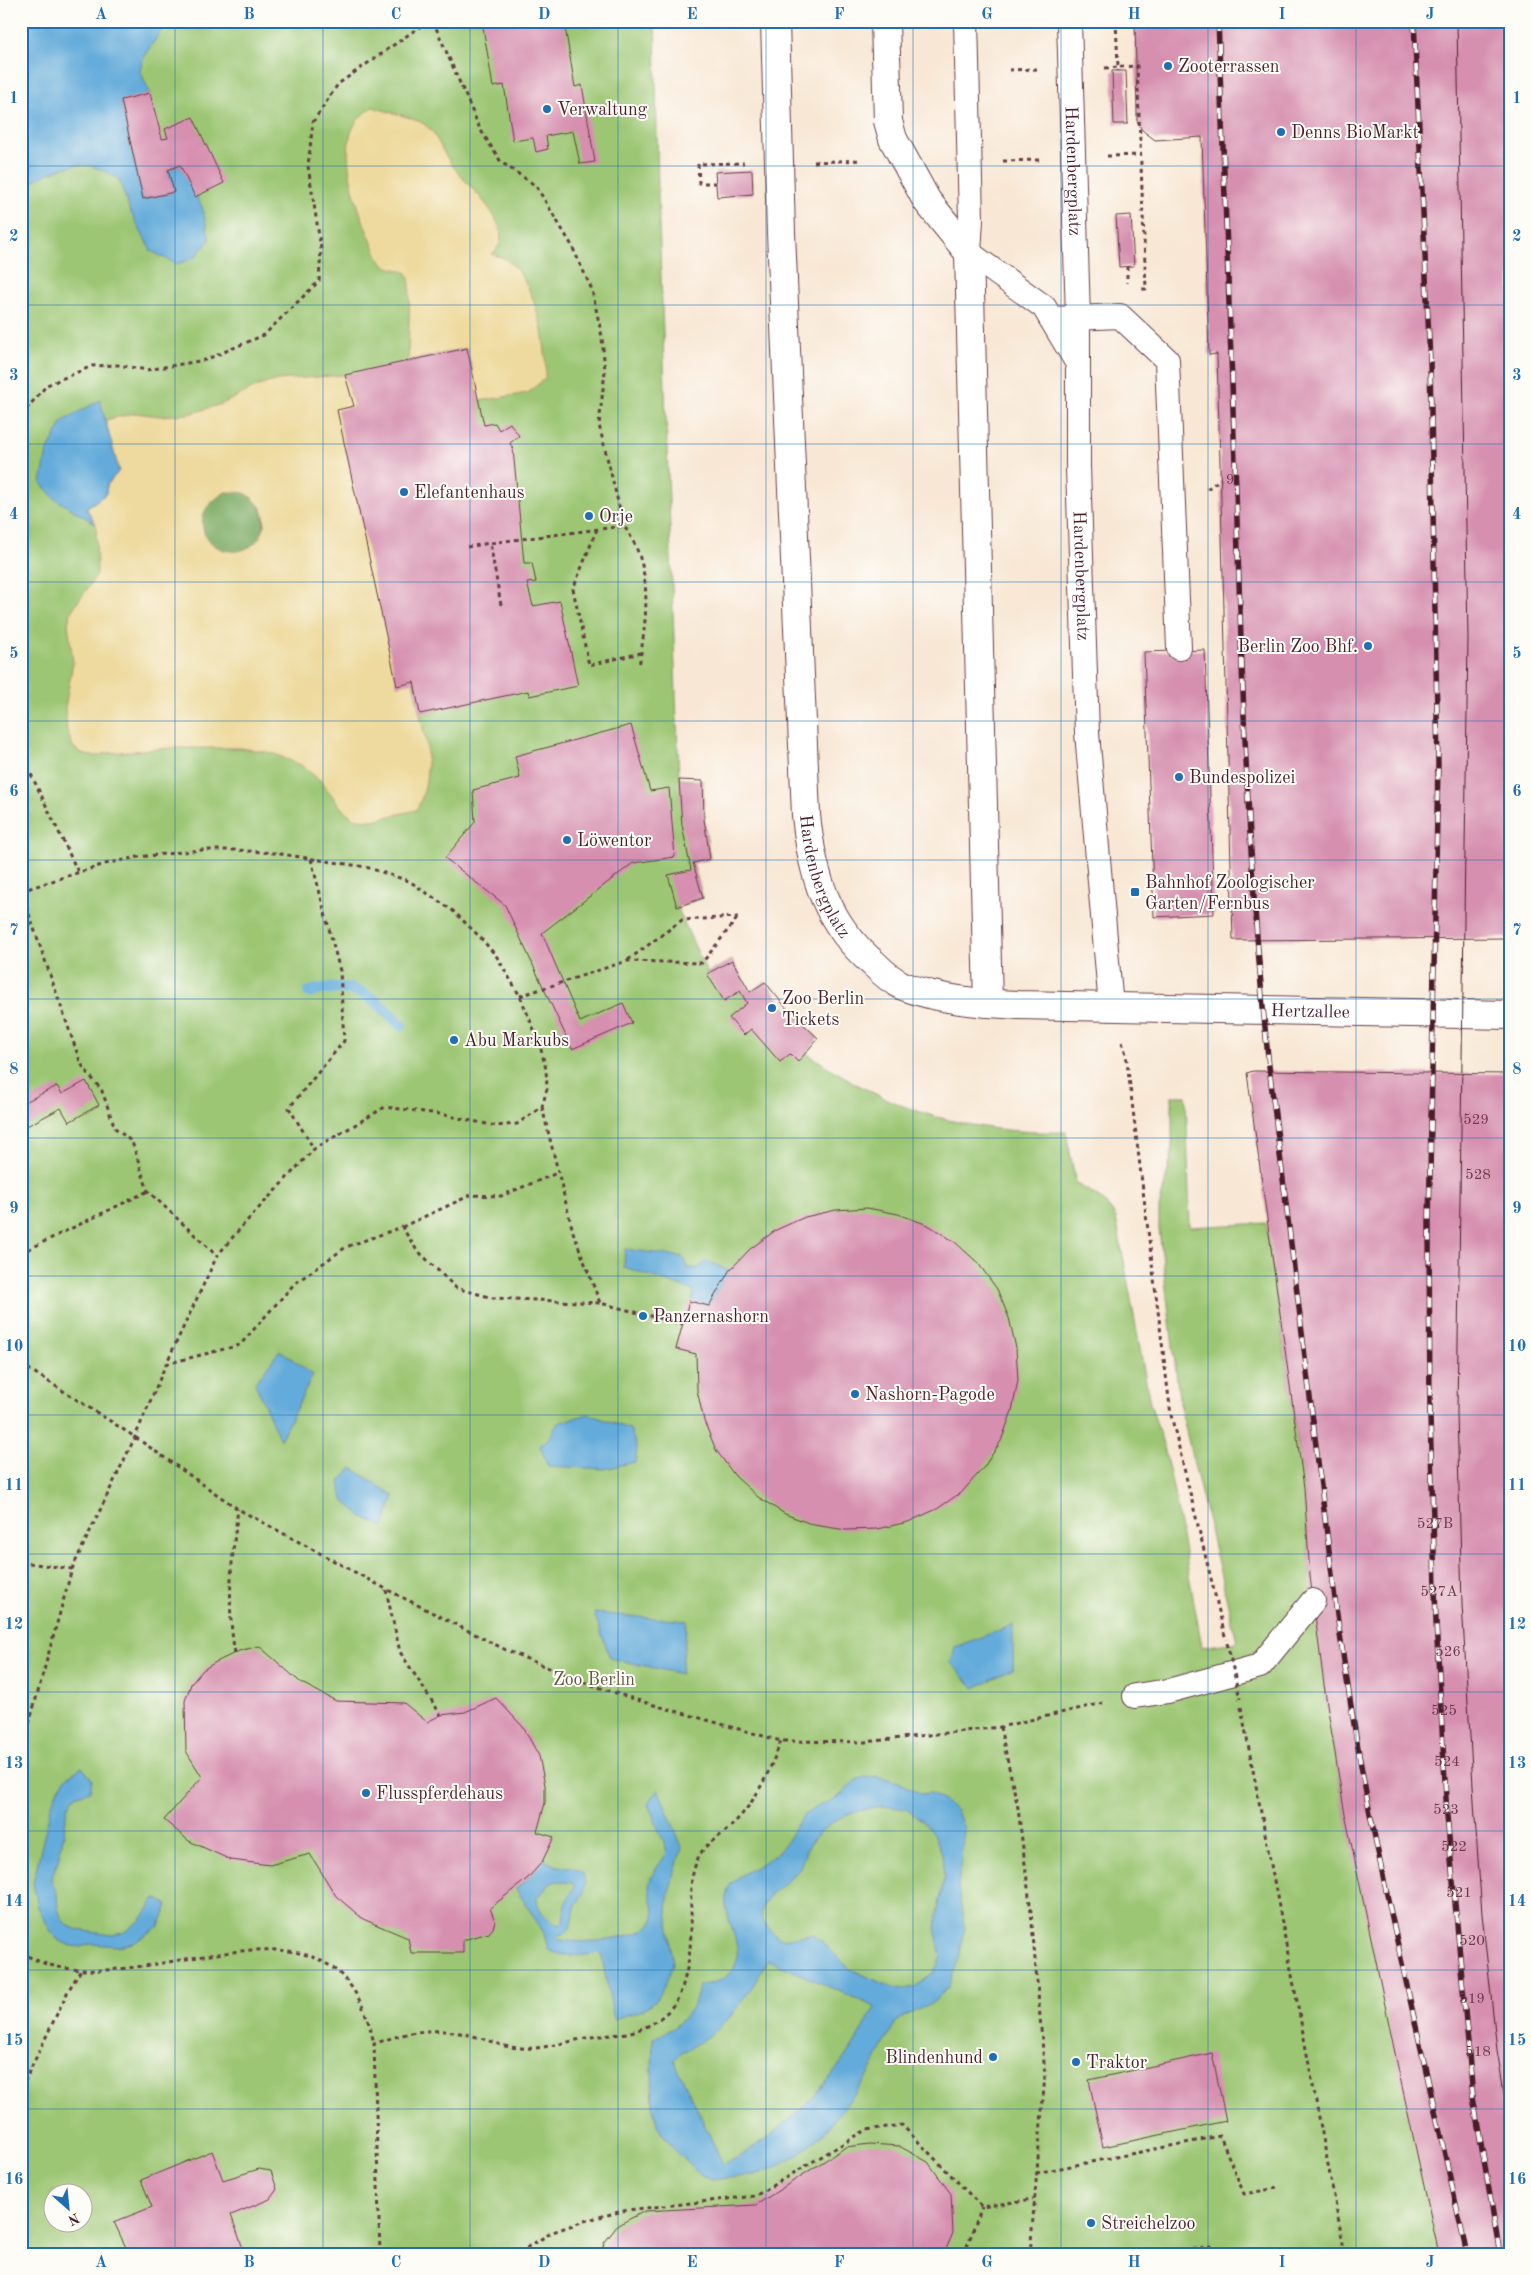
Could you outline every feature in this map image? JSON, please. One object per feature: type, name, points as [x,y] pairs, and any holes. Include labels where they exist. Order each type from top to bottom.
[{"type":"street","name":"Hardenbergplatz","points":[[775,21],[780,232],[806,805],[810,852],[825,899],[842,928],[861,953],[901,985],[940,998],[988,1004],[1112,1007]]},
{"type":"street","points":[[884,21],[888,121],[893,139],[927,201],[968,253],[988,1004]]},
{"type":"street","name":"Hertzallee","points":[[1112,1007],[1510,1015]]},
{"type":"lane","points":[[966,21],[971,220],[968,253],[1044,307],[1079,365]]},
{"type":"lane","name":"Hardenbergplatz","points":[[1069,21],[1079,365],[1078,467],[1087,733],[1112,1007]]},
{"type":"lane","points":[[1051,319],[1120,316],[1167,360],[1179,648]]},
{"type":"lane","points":[[1135,1696],[1168,1691],[1260,1666],[1313,1601]]},
{"type":"path","points":[[21,415],[47,385],[92,366],[118,365],[147,370],[205,360],[264,335],[319,281],[321,249],[308,166],[313,122],[338,84],[428,21]]},
{"type":"path","points":[[433,21],[480,129],[501,162],[536,186],[570,244],[592,290],[602,337],[605,371],[599,425],[624,526],[632,538],[646,578],[646,623],[639,668]]},
{"type":"path","points":[[1116,21],[1118,67],[1137,66],[1146,289],[1136,289]]},
{"type":"path","points":[[1104,157],[1140,155]]},
{"type":"path","points":[[812,162],[866,160]]},
{"type":"path","points":[[994,162],[1042,160]]},
{"type":"path","points":[[716,183],[699,183],[698,164],[746,163]]},
{"type":"path","points":[[467,547],[624,526]]},
{"type":"path","points":[[597,529],[573,589],[588,665],[641,653]]},
{"type":"path","points":[[490,543],[501,605]]},
{"type":"path","points":[[21,762],[28,768],[78,872]]},
{"type":"path","points":[[217,1256],[148,1191],[132,1142],[115,1128],[102,1091],[81,1064],[21,891],[78,872],[138,857],[201,850],[245,850],[366,867],[409,881],[452,910],[480,937],[497,957],[520,996],[539,1042],[546,1069],[547,1089],[542,1106],[557,1173],[573,1232],[600,1302]]},
{"type":"path","points":[[310,859],[340,971],[344,1041],[289,1108],[314,1149]]},
{"type":"path","points":[[520,996],[627,961],[682,920],[739,916],[702,963],[627,961]]},
{"type":"path","points":[[1126,1054],[1171,1415],[1240,1699],[1345,2254]]},
{"type":"path","points":[[21,1753],[72,1569],[135,1437],[166,1364],[217,1256],[243,1225],[314,1149],[385,1107],[440,1114],[496,1126],[517,1124],[542,1106]]},
{"type":"path","points":[[166,1364],[240,1345],[294,1284],[346,1246],[402,1227],[471,1195],[502,1196],[557,1173]]},
{"type":"path","points":[[21,1254],[148,1191]]},
{"type":"path","points":[[402,1227],[416,1248],[456,1288],[493,1298],[600,1302],[682,1324]]},
{"type":"path","points":[[21,1364],[135,1437],[238,1509],[386,1589],[506,1650],[580,1681],[640,1701],[781,1741],[865,1742],[1000,1727],[1135,1696]]},
{"type":"path","points":[[236,1653],[232,1637],[230,1570],[238,1509]]},
{"type":"path","points":[[21,1562],[72,1569]]},
{"type":"path","points":[[386,1589],[400,1652],[441,1715]]},
{"type":"path","points":[[1000,1727],[1018,1808],[1031,1912],[1045,2075],[1033,2199],[1030,2254]]},
{"type":"path","points":[[374,2044],[396,2036],[423,2030],[452,2030],[511,2048],[538,2048],[643,2028],[665,2015],[678,1997],[686,1976],[690,1952],[691,1924],[689,1892],[700,1854],[703,1848],[730,1828],[755,1798],[772,1767],[781,1741]]},
{"type":"path","points":[[21,1952],[37,1962],[81,1970],[134,1967],[256,1949],[290,1950],[313,1956],[331,1966],[357,1996],[370,2026],[374,2044],[380,2254]]},
{"type":"path","points":[[21,2089],[68,1991],[81,1970]]},
{"type":"path","points":[[521,2254],[529,2246],[553,2232],[584,2221],[626,2210],[755,2196],[866,2130],[902,2125],[982,2207]]},
{"type":"path","points":[[1036,2173],[1220,2136],[1244,2194],[1277,2188]]},
{"type":"path","points":[[982,2207],[1033,2199]]},
{"type":"path","points":[[964,2254],[982,2207]]},
{"type":"path","points":[[1168,2254],[1211,2246],[1213,2254]]},
{"type":"green space","name":"Zoo Berlin","points":[[21,21],[655,21],[658,195],[679,779],[703,781],[704,819],[710,859],[693,863],[703,898],[677,907],[707,973],[732,960],[750,992],[765,982],[787,1009],[818,1038],[806,1053],[853,1082],[903,1106],[948,1120],[995,1129],[1066,1132],[1076,1184],[1099,1198],[1116,1218],[1150,1403],[1164,1447],[1175,1497],[1202,1647],[1237,1642],[1180,1406],[1159,1229],[1159,1208],[1172,1153],[1172,1096],[1186,1096],[1190,1227],[1266,1223],[1304,1488],[1310,1576],[1343,1575],[1324,1685],[1344,1809],[1439,2254],[21,2254]]},
{"type":"green space","points":[[233,491],[245,494],[255,500],[261,510],[264,522],[261,534],[255,544],[245,550],[233,553],[221,550],[211,544],[205,534],[202,522],[205,510],[211,500],[221,494]]},
{"type":"sand","points":[[373,107],[413,119],[428,127],[454,168],[494,216],[499,227],[501,241],[492,254],[507,260],[517,270],[532,298],[542,332],[546,364],[545,378],[528,393],[479,401],[467,348],[408,361],[410,283],[407,273],[387,266],[379,258],[358,205],[350,175],[348,160],[351,133],[359,118]]},
{"type":"sand","points":[[345,375],[354,406],[427,747],[425,787],[416,810],[373,820],[356,819],[344,811],[321,781],[301,765],[272,753],[241,748],[168,748],[108,753],[96,756],[85,755],[73,747],[67,730],[65,708],[73,662],[68,623],[72,610],[97,575],[96,524],[86,508],[106,494],[107,485],[115,475],[105,420],[135,413],[159,416],[189,414],[222,404],[258,386],[278,380]],"holes":[[[225,492],[244,493],[249,496],[262,509],[265,519],[259,538],[252,545],[242,550],[231,551],[219,548],[209,540],[204,531],[203,516],[205,511],[215,499]]]},
{"type":"water","points":[[21,21],[168,21],[144,56],[140,71],[150,93],[121,101],[143,199],[174,192],[168,170],[180,165],[202,207],[210,240],[193,259],[176,264],[151,251],[129,209],[119,179],[99,169],[87,165],[70,166],[44,176],[21,189]]},
{"type":"water","points":[[100,400],[119,471],[107,485],[106,494],[86,508],[96,524],[54,498],[41,483],[47,452],[63,421]]},
{"type":"water","points":[[625,1249],[683,1257],[687,1268],[699,1268],[707,1261],[729,1271],[709,1306],[692,1302],[694,1291],[624,1267]]},
{"type":"water","points":[[280,1350],[313,1375],[280,1440],[255,1383]]},
{"type":"water","points":[[588,1414],[630,1429],[637,1449],[635,1462],[604,1469],[548,1466],[540,1446],[550,1437],[558,1423]]},
{"type":"water","points":[[352,1468],[394,1496],[384,1527],[363,1517],[343,1500],[340,1481]]},
{"type":"water","points":[[594,1613],[687,1621],[681,1674],[610,1658]]},
{"type":"water","points":[[1013,1625],[1013,1669],[974,1688],[951,1663],[955,1647]]},
{"type":"water","points":[[82,1767],[92,1779],[90,1791],[75,1796],[67,1808],[64,1833],[57,1864],[51,1879],[57,1894],[58,1909],[67,1925],[78,1930],[112,1935],[123,1933],[141,1920],[155,1898],[168,1905],[159,1926],[134,1943],[117,1946],[92,1944],[81,1947],[72,1946],[59,1941],[50,1930],[38,1907],[33,1883],[51,1806],[57,1791],[67,1777]]},
{"type":"water","points":[[877,1776],[899,1782],[921,1794],[930,1793],[938,1797],[957,1811],[964,1829],[958,1887],[964,1925],[960,1955],[948,1987],[936,2001],[895,2023],[869,2074],[828,2129],[797,2156],[779,2166],[755,2175],[711,2180],[701,2176],[671,2146],[657,2125],[653,2107],[653,2039],[677,2025],[690,2011],[699,1985],[723,1979],[736,1964],[736,1943],[726,1899],[731,1884],[778,1852],[800,1820],[809,1811],[838,1797],[858,1779]],"holes":[[[884,1806],[906,1809],[924,1822],[936,1839],[942,1853],[944,1877],[935,1927],[941,1957],[932,1974],[915,1987],[905,1989],[893,1988],[850,1969],[814,1934],[787,1938],[779,1937],[771,1931],[762,1918],[762,1910],[765,1903],[798,1870],[809,1845],[824,1829],[852,1813]],[[768,1960],[875,2007],[844,2059],[820,2090],[763,2142],[723,2164],[674,2060],[709,2036],[727,2020],[749,1991]]]},
{"type":"water","points":[[658,1789],[682,1847],[669,1892],[667,1910],[673,1964],[665,1985],[655,2001],[643,2010],[614,2019],[601,1953],[567,1955],[548,1950],[544,1933],[516,1889],[528,1878],[543,1859],[556,1866],[573,1867],[583,1873],[584,1892],[576,1905],[570,1928],[563,1935],[558,1936],[557,1939],[579,1942],[610,1940],[638,1933],[648,1927],[654,1916],[649,1890],[650,1882],[667,1853],[648,1804]],"holes":[[[556,1881],[573,1883],[575,1886],[565,1904],[563,1922],[560,1925],[547,1918],[541,1911],[537,1898],[550,1884]]]},
{"type":"building","name":"Verwaltung","points":[[482,21],[564,21],[575,87],[582,85],[595,162],[580,164],[573,131],[546,136],[548,149],[536,152],[533,138],[513,141],[504,85],[493,87]]},
{"type":"building","name":"Berlin Zoo Bhf.","points":[[1135,21],[1510,21],[1510,938],[1233,940],[1217,354],[1209,355],[1202,137],[1155,140],[1142,130],[1137,121]]},
{"type":"building","points":[[1112,71],[1126,71],[1128,124],[1114,124]]},
{"type":"building","points":[[150,93],[162,139],[168,138],[165,129],[193,117],[224,183],[195,197],[180,165],[168,170],[174,192],[143,199],[121,100]]},
{"type":"building","points":[[752,170],[753,194],[717,197],[715,172]]},
{"type":"building","points":[[1131,215],[1134,266],[1119,267],[1116,216]]},
{"type":"building","name":"Elefantenhaus","points":[[467,348],[484,425],[495,423],[499,430],[510,423],[519,436],[510,443],[513,449],[524,563],[532,563],[536,582],[527,583],[533,606],[560,601],[578,686],[529,696],[528,691],[420,714],[414,682],[397,686],[337,410],[354,406],[345,375]]},
{"type":"building","points":[[1205,650],[1214,914],[1154,917],[1144,652]]},
{"type":"building","name":"Löwentor","points":[[631,725],[650,791],[669,788],[675,857],[633,863],[542,933],[580,1022],[623,1003],[632,1023],[572,1049],[505,905],[445,858],[475,822],[473,790],[520,778],[515,756]]},
{"type":"building","points":[[679,780],[703,781],[704,819],[710,859],[693,863],[703,898],[677,907],[668,875],[691,870],[682,825]]},
{"type":"building","points":[[21,842],[28,857],[21,860]]},
{"type":"building","points":[[732,960],[750,992],[765,982],[787,1009],[818,1038],[798,1062],[790,1054],[780,1062],[751,1029],[744,1035],[729,1018],[747,1003],[740,991],[724,1001],[707,974]]},
{"type":"building","points":[[1253,1071],[1510,1074],[1510,2254],[1439,2254],[1400,2077],[1344,1809],[1324,1685],[1310,1576],[1304,1488],[1247,1073]]},
{"type":"building","points":[[86,1081],[99,1105],[69,1122],[61,1108],[21,1129],[21,1104],[57,1086],[62,1094]]},
{"type":"building","points":[[867,1208],[898,1214],[928,1225],[955,1242],[978,1263],[997,1289],[1009,1318],[1016,1348],[1018,1380],[1012,1411],[1001,1441],[984,1467],[963,1491],[937,1509],[908,1522],[877,1529],[846,1530],[814,1525],[785,1514],[758,1497],[735,1476],[716,1450],[704,1421],[697,1390],[696,1354],[676,1349],[689,1301],[709,1306],[729,1271],[750,1249],[776,1230],[805,1217],[836,1210]]},
{"type":"building","name":"Flusspferdehaus","points":[[259,1646],[300,1682],[336,1701],[404,1703],[427,1722],[441,1715],[465,1712],[496,1698],[523,1727],[539,1756],[545,1785],[545,1803],[537,1832],[554,1837],[542,1862],[528,1878],[490,1908],[495,1921],[493,1928],[489,1933],[463,1940],[463,1953],[411,1953],[408,1938],[363,1919],[336,1896],[310,1854],[270,1865],[231,1860],[189,1841],[164,1820],[202,1777],[186,1751],[185,1701],[191,1684],[203,1670],[214,1663],[239,1651]]},
{"type":"building","points":[[1212,2053],[1226,2121],[1103,2147],[1089,2080]]},
{"type":"building","points":[[870,2144],[899,2146],[928,2162],[951,2194],[953,2233],[944,2254],[601,2254],[604,2243],[618,2225],[645,2211],[756,2205],[846,2147]]},
{"type":"building","points":[[212,2151],[223,2180],[259,2169],[271,2171],[277,2189],[270,2199],[231,2215],[245,2254],[219,2254],[217,2248],[203,2254],[129,2254],[114,2222],[152,2207],[141,2180]]},
{"type":"waterway","points":[[309,992],[338,988],[350,989],[371,998],[401,1025]]},
{"type":"tram line","points":[[1457,21],[1468,638],[1457,1412],[1462,1604],[1482,1914],[1497,2050],[1510,2129]]},
{"type":"tram line","points":[[1510,1469],[1507,1624],[1510,1882]]},
{"type":"railway","points":[[1218,21],[1247,778],[1256,922],[1269,1066],[1337,1615],[1358,1749],[1396,1934],[1467,2254]]},
{"type":"railway","points":[[1414,21],[1430,361],[1438,764],[1429,1224],[1430,1415],[1436,1622],[1447,1816],[1473,2097],[1500,2254]]},
{"type":"place","name":"Zooterrassen","points":[[1168,66]]},
{"type":"place","name":"Verwaltung","points":[[547,109]]},
{"type":"place","name":"Denns BioMarkt","points":[[1281,132]]},
{"type":"place","name":"Elefantenhaus","points":[[404,492]]},
{"type":"place","name":"Orje","points":[[589,516]]},
{"type":"place","name":"Berlin Zoo Bhf.","points":[[1368,646]]},
{"type":"place","name":"Bundespolizei","points":[[1179,777]]},
{"type":"place","name":"Löwentor","points":[[567,840]]},
{"type":"place","name":"Bahnhof Zoologischer Garten/Fernbus","points":[[1135,892]]},
{"type":"place","name":"Zoo Berlin Tickets","points":[[772,1008]]},
{"type":"place","name":"Abu Markubs","points":[[454,1040]]},
{"type":"place","name":"Panzernashorn","points":[[643,1316]]},
{"type":"place","name":"Nashorn-Pagode","points":[[855,1394]]},
{"type":"place","name":"Flusspferdehaus","points":[[366,1793]]},
{"type":"place","name":"Blindenhund","points":[[993,2057]]},
{"type":"place","name":"Traktor","points":[[1076,2062]]},
{"type":"place","name":"Streichelzoo","points":[[1091,2223]]}]
